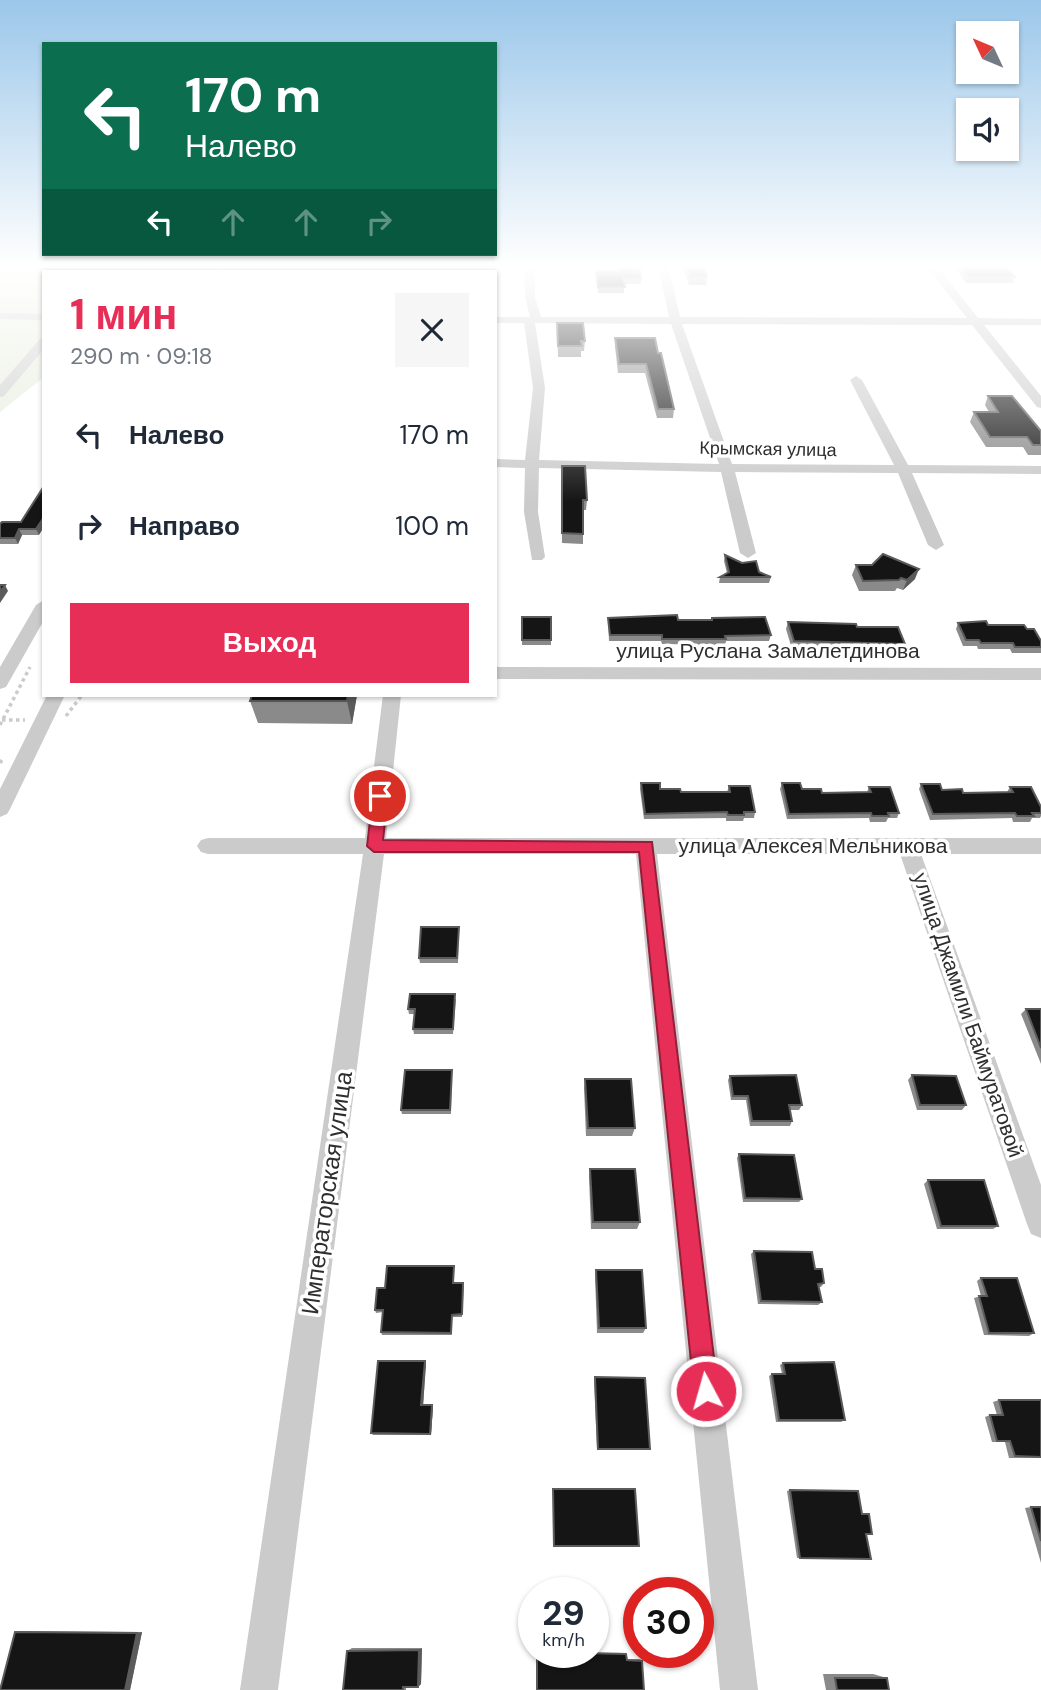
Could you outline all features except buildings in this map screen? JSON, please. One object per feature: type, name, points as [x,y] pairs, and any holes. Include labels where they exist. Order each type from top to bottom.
[{"type":"street","points":[[0,393],[42,344]]},
{"type":"street","points":[[534,344],[539,388],[532,463],[531,512],[537,556]]},
{"type":"street","points":[[683,344],[727,468],[748,552]]},
{"type":"street","points":[[993,344],[1041,404]]},
{"type":"street","points":[[856,380],[903,470],[936,545]]},
{"type":"street","name":"Крымская улица","points":[[497,463],[1041,470]]},
{"type":"street","points":[[0,683],[42,610]]},
{"type":"street","name":"улица Руслана Замалетдинова","points":[[497,673],[1041,674]]},
{"type":"street","points":[[0,809],[55,697]]},
{"type":"street","name":"Императорская улица","points":[[259,1690],[374,846],[392,697]]},
{"type":"street","name":"улица Алексея Мельникова","points":[[208,846],[1041,846]]},
{"type":"street","points":[[646,846],[739,1690]]},
{"type":"street","name":"улица Джамили Баймуратовой","points":[[908,846],[1041,1224]]},
{"type":"path","points":[[0,725],[32,663]]},
{"type":"path","points":[[0,763],[3,758]]},
{"type":"green space","points":[[0,344],[42,344],[42,379],[0,412]]},
{"type":"route","points":[[380,796],[374,846],[646,846],[706,1391]]}]
